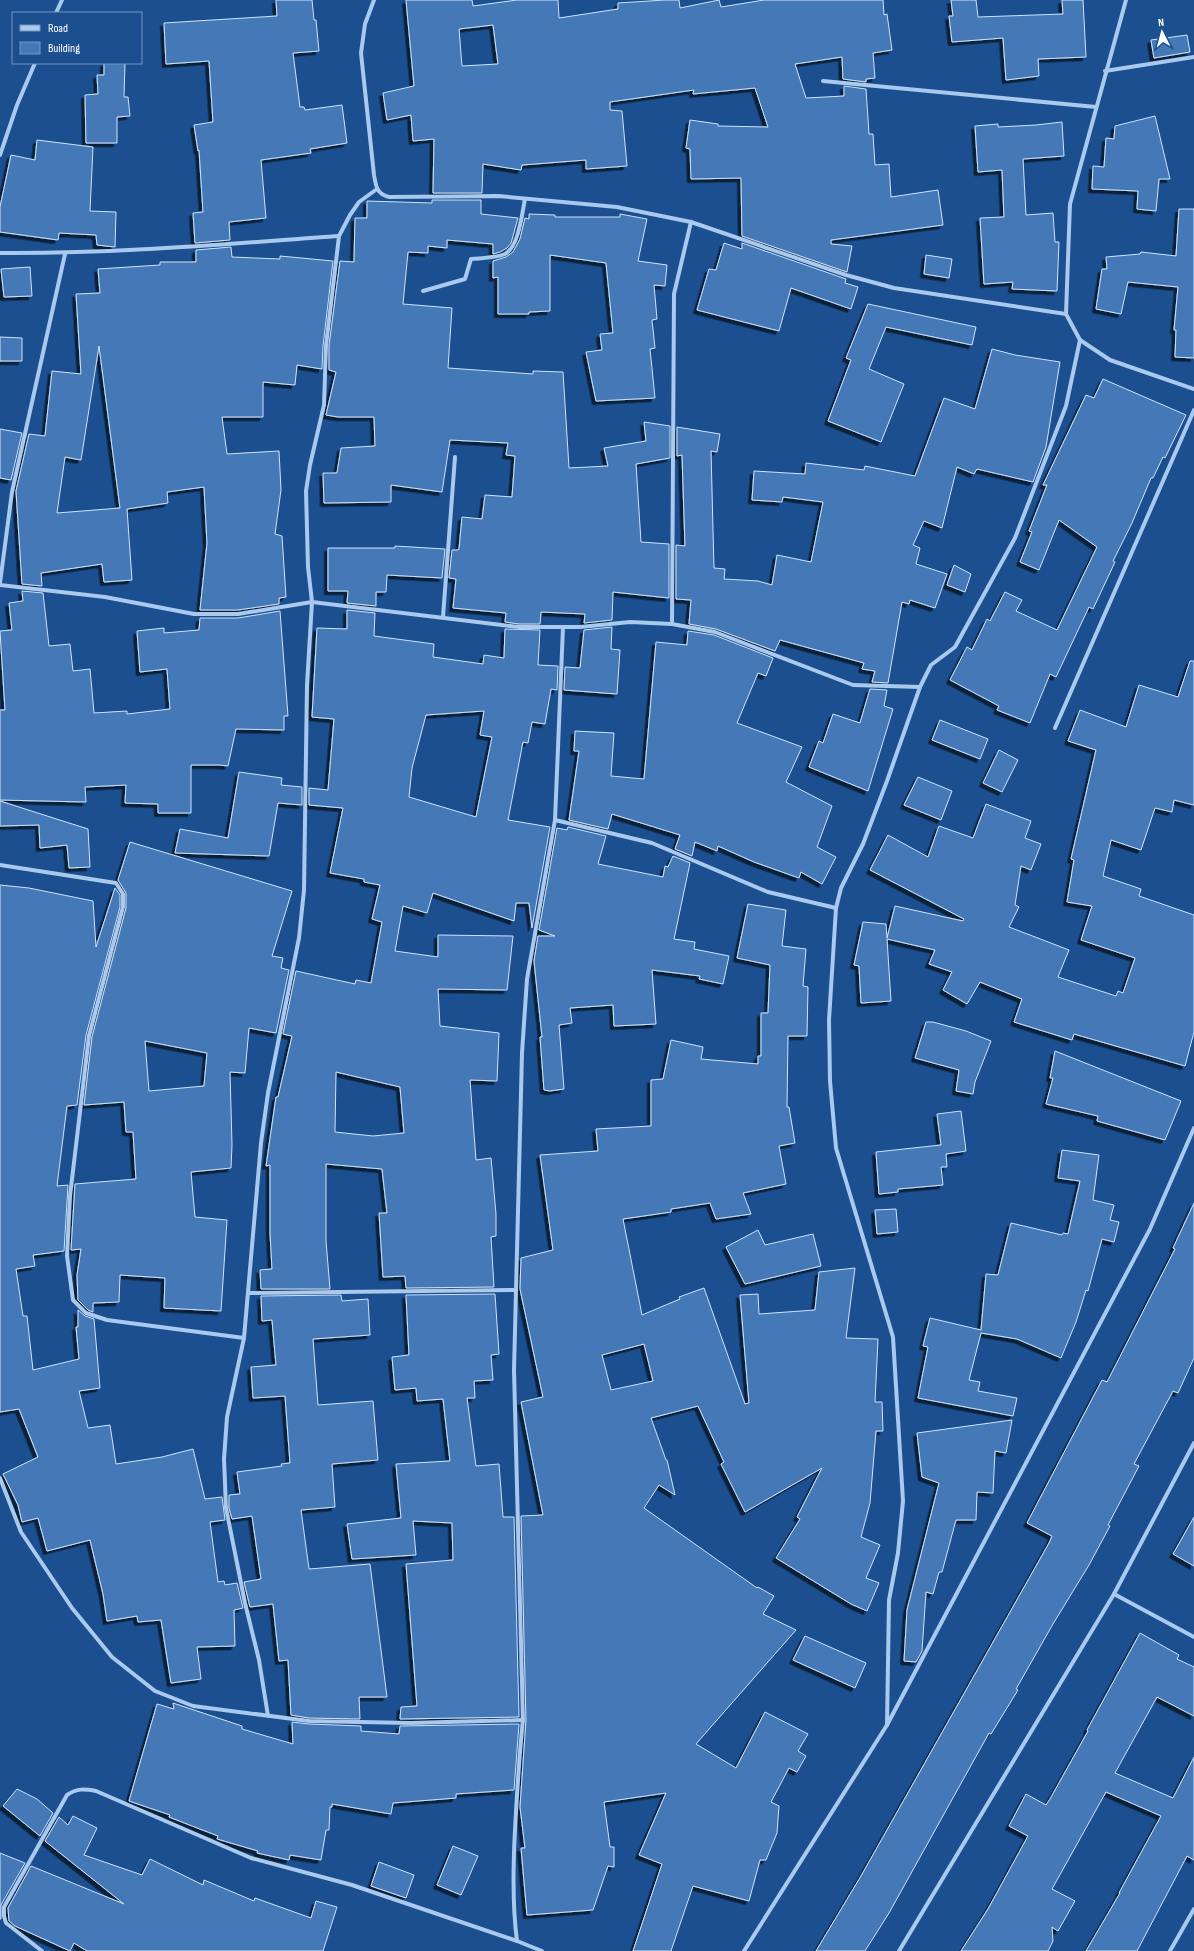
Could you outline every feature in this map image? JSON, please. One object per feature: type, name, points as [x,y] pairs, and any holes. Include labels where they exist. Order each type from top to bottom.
[{"type":"street","points":[[56,12],[62,0]]},
{"type":"street","points":[[374,0],[365,24],[362,53],[374,175],[377,189],[382,195],[389,197],[498,196],[617,207],[691,222],[846,276],[894,288],[1066,314]]},
{"type":"street","points":[[1126,0],[1070,204],[1066,314],[1080,340],[1110,360],[1194,389]]},
{"type":"street","points":[[1106,72],[1194,57]]},
{"type":"street","points":[[0,155],[17,105],[35,64]]},
{"type":"street","points":[[823,81],[1096,107]]},
{"type":"street","points":[[268,1716],[259,1660],[245,1603],[226,1508],[224,1459],[227,1417],[244,1338],[261,1143],[266,1107],[298,938],[304,890],[307,685],[312,602],[308,567],[306,491],[310,465],[324,405],[326,346],[339,236],[359,202],[377,189]]},
{"type":"street","points":[[423,291],[465,279],[471,259],[504,255],[510,251],[515,244],[525,199]]},
{"type":"street","points":[[672,624],[674,294],[691,222]]},
{"type":"street","points":[[0,253],[65,254],[339,236]]},
{"type":"street","points":[[65,254],[12,492],[0,584],[105,598],[194,614],[238,614],[312,602],[367,610],[443,617],[519,627],[580,627],[630,622],[672,624],[715,632],[853,685],[920,687]]},
{"type":"street","points":[[887,1725],[889,1600],[898,1553],[903,1501],[893,1337],[836,1148],[830,1081],[829,1020],[836,908],[841,888],[863,844],[882,795],[920,687],[931,665],[955,647],[1015,538],[1066,406],[1080,340]]},
{"type":"street","points":[[1055,728],[1194,410]]},
{"type":"street","points":[[443,617],[455,457]]},
{"type":"street","points":[[517,1941],[514,1922],[513,1877],[519,1763],[523,1720],[514,1370],[522,1053],[527,979],[555,820],[563,627]]},
{"type":"street","points":[[555,820],[652,843],[768,892],[836,908]]},
{"type":"street","points":[[0,865],[116,883],[123,894],[123,907],[89,1036],[69,1211],[67,1256],[73,1300],[86,1313],[107,1320],[244,1338]]},
{"type":"street","points":[[744,1951],[887,1725],[1150,1229],[1194,1128]]},
{"type":"street","points":[[248,1293],[516,1290]]},
{"type":"street","points":[[899,1951],[1114,1594],[1194,1443]]},
{"type":"street","points":[[0,1478],[21,1532],[72,1608],[112,1657],[155,1691],[193,1706],[309,1722],[410,1723],[523,1720]]},
{"type":"street","points":[[1114,1594],[1194,1637]]},
{"type":"street","points":[[42,1951],[6,1923],[4,1907],[67,1795],[74,1790],[84,1789],[96,1791],[251,1858],[352,1885],[517,1941],[542,1951]]},
{"type":"street","points":[[1170,1951],[1194,1909]]},
{"type":"building","points":[[276,0],[312,0],[314,20],[316,20],[319,51],[293,53],[300,107],[304,107],[305,110],[342,105],[347,143],[310,149],[311,153],[261,160],[266,218],[229,222],[230,240],[195,243],[193,213],[203,212],[199,150],[198,151],[194,125],[213,122],[209,61],[166,64],[164,23],[277,16]]},
{"type":"building","points":[[406,0],[472,0],[473,6],[517,0],[558,0],[559,18],[618,9],[618,3],[665,0],[679,0],[680,8],[719,0],[721,7],[764,0],[883,0],[884,15],[887,14],[892,50],[873,53],[875,78],[866,79],[866,82],[843,79],[842,57],[795,64],[806,98],[844,96],[844,86],[866,89],[869,134],[873,134],[875,165],[889,164],[891,197],[938,190],[943,225],[831,240],[831,244],[852,246],[847,272],[742,236],[741,178],[691,179],[690,149],[686,148],[690,120],[718,124],[718,126],[768,127],[755,88],[693,94],[694,90],[610,102],[610,110],[622,111],[627,166],[586,169],[586,160],[522,165],[521,170],[483,164],[482,193],[433,193],[434,139],[413,141],[411,115],[387,120],[383,93],[414,86]],"holes":[[[493,25],[498,64],[462,66],[459,29]]]},
{"type":"building","points":[[951,0],[976,0],[978,17],[1063,14],[1062,0],[1083,0],[1086,57],[1038,59],[1039,76],[1006,80],[1003,38],[952,42],[949,16],[953,16]]},
{"type":"building","points":[[1187,35],[1190,52],[1154,58],[1151,40]]},
{"type":"building","points":[[104,64],[125,64],[124,97],[128,97],[130,116],[117,117],[117,143],[86,143],[85,95],[98,94],[97,75],[104,75]]},
{"type":"building","points":[[1155,116],[1170,179],[1159,179],[1156,211],[1137,209],[1138,191],[1092,189],[1093,166],[1104,167],[1106,138],[1114,139],[1115,126]]},
{"type":"building","points":[[1062,122],[1064,156],[1023,159],[1026,215],[1053,213],[1055,242],[1059,242],[1057,291],[1012,289],[1013,282],[984,284],[980,218],[1004,217],[1002,170],[978,172],[975,126],[998,124],[998,127]]},
{"type":"building","points":[[37,140],[93,147],[90,211],[116,212],[115,247],[97,245],[96,235],[59,233],[58,240],[0,232],[0,207],[11,155],[35,160]]},
{"type":"building","points":[[432,200],[481,200],[481,214],[518,218],[511,243],[507,248],[500,252],[493,254],[493,244],[447,240],[447,248],[428,246],[428,253],[408,252],[403,304],[452,308],[448,368],[533,374],[533,371],[563,372],[569,468],[608,466],[604,448],[646,441],[644,422],[670,426],[670,458],[636,464],[641,542],[669,544],[669,598],[613,592],[612,620],[584,623],[585,614],[541,612],[540,624],[519,624],[505,622],[506,613],[453,608],[456,579],[449,578],[452,550],[459,549],[462,517],[482,519],[485,495],[512,497],[515,456],[506,455],[508,443],[450,440],[442,492],[391,485],[391,502],[324,503],[323,473],[337,473],[341,448],[375,446],[374,417],[338,417],[326,415],[336,372],[329,370],[329,346],[340,261],[354,262],[355,218],[367,218],[367,201],[432,203]]},
{"type":"building","points":[[1179,209],[1194,209],[1194,358],[1175,357],[1176,330],[1174,330],[1178,287],[1128,282],[1121,314],[1096,309],[1102,269],[1107,269],[1106,257],[1140,254],[1141,252],[1176,256]]},
{"type":"building","points":[[529,214],[555,215],[555,217],[620,217],[620,214],[647,219],[638,261],[667,265],[665,286],[654,285],[657,319],[652,320],[655,348],[650,349],[655,398],[596,401],[586,352],[602,350],[600,334],[613,333],[606,263],[550,255],[550,311],[529,312],[529,314],[498,314],[498,277],[493,278],[493,261],[506,257],[513,252],[520,239],[525,218],[529,219]]},
{"type":"building","points":[[724,243],[742,249],[742,243],[846,279],[845,283],[858,287],[851,309],[791,288],[779,331],[697,310],[709,269],[716,270]]},
{"type":"building","points":[[231,247],[232,257],[280,259],[280,256],[333,261],[323,346],[322,369],[297,365],[295,385],[263,382],[263,417],[222,417],[227,454],[279,451],[281,490],[275,534],[282,536],[286,597],[279,598],[279,604],[238,610],[200,610],[207,543],[204,487],[167,492],[168,503],[127,509],[132,580],[104,582],[102,564],[41,573],[42,586],[22,584],[16,491],[29,434],[45,436],[52,371],[81,374],[76,294],[100,293],[98,269],[160,265],[160,262],[196,262],[196,250]],"holes":[[[99,346],[120,508],[57,513],[65,457],[81,460]]]},
{"type":"building","points":[[926,255],[952,259],[949,278],[924,274]]},
{"type":"building","points":[[30,267],[32,296],[4,297],[1,269]]},
{"type":"building","points":[[868,304],[976,327],[972,345],[886,327],[869,369],[904,384],[881,442],[828,421],[851,360],[846,358]]},
{"type":"building","points":[[0,337],[22,338],[22,361],[0,361]]},
{"type":"building","points":[[992,349],[1015,355],[1060,362],[1046,447],[1033,482],[977,469],[974,474],[957,467],[942,528],[924,521],[913,545],[920,548],[916,564],[947,574],[935,608],[910,600],[909,604],[902,602],[888,683],[872,682],[875,671],[862,669],[864,663],[780,640],[775,651],[716,629],[689,624],[691,600],[676,599],[676,545],[685,546],[682,455],[677,456],[677,427],[720,434],[717,452],[711,451],[714,568],[725,569],[724,579],[758,581],[772,585],[777,555],[811,562],[823,502],[783,497],[782,502],[752,500],[754,471],[805,474],[806,463],[864,470],[865,466],[915,476],[944,398],[975,409]]},
{"type":"building","points":[[1103,379],[1186,415],[1165,458],[1163,457],[1153,478],[1151,478],[1093,609],[1089,607],[1056,677],[1050,674],[1030,723],[997,710],[999,706],[950,680],[967,647],[972,650],[987,619],[990,621],[1005,592],[1022,600],[1016,611],[1057,630],[1097,547],[1059,520],[1039,570],[1020,562],[1032,532],[1029,531],[1047,485],[1043,485],[1086,395],[1094,398]]},
{"type":"building","points":[[0,429],[22,433],[11,480],[0,478]]},
{"type":"building","points":[[395,546],[445,549],[442,578],[387,575],[386,592],[376,592],[376,606],[347,603],[348,591],[328,591],[328,548],[395,548]]},
{"type":"building","points":[[954,565],[971,574],[965,592],[947,585]]},
{"type":"building","points":[[22,591],[43,593],[49,646],[70,644],[73,671],[90,669],[94,713],[127,711],[127,714],[170,709],[167,669],[140,672],[137,631],[164,628],[164,633],[199,630],[200,618],[238,618],[280,611],[288,716],[284,716],[284,730],[236,729],[228,766],[191,765],[191,813],[158,813],[158,804],[125,803],[126,785],[85,787],[86,802],[0,800],[0,710],[5,710],[0,631],[12,630],[9,603],[23,601]]},
{"type":"building","points":[[347,610],[375,613],[374,636],[434,644],[433,657],[483,664],[484,655],[504,658],[505,629],[540,630],[538,665],[558,666],[557,690],[551,689],[545,724],[532,722],[528,743],[523,742],[508,820],[550,827],[532,928],[529,903],[516,903],[514,921],[433,893],[427,913],[403,906],[395,951],[438,957],[438,935],[513,936],[507,990],[438,989],[440,1026],[499,1033],[497,1081],[470,1080],[476,1160],[491,1158],[496,1214],[496,1236],[491,1237],[494,1287],[406,1288],[405,1276],[383,1277],[379,1213],[387,1213],[382,1169],[326,1164],[326,1241],[330,1289],[261,1289],[260,1270],[272,1269],[270,1233],[270,1165],[266,1166],[276,1097],[278,1097],[292,1036],[283,1034],[296,971],[355,984],[356,980],[371,983],[382,922],[372,919],[380,885],[364,882],[364,879],[330,873],[343,808],[309,805],[309,788],[328,790],[334,719],[312,717],[317,628],[347,629]],"holes":[[[484,711],[480,735],[492,737],[476,817],[409,797],[412,768],[426,715]],[[336,1072],[400,1087],[404,1133],[373,1136],[335,1132]]]},
{"type":"building","points":[[612,627],[611,649],[620,650],[617,694],[564,690],[565,667],[580,668],[584,630]]},
{"type":"building","points":[[688,631],[714,635],[773,658],[766,676],[758,673],[737,723],[802,747],[786,782],[832,806],[817,847],[836,857],[822,884],[801,872],[799,878],[754,862],[718,846],[717,851],[695,842],[692,856],[675,849],[680,835],[612,814],[608,829],[569,820],[579,751],[574,751],[575,731],[614,733],[611,776],[644,779],[656,642],[687,645]]},
{"type":"building","points":[[1190,661],[1194,661],[1194,805],[1174,800],[1172,812],[1155,808],[1141,850],[1111,840],[1103,876],[1141,889],[1139,896],[1194,915],[1194,1032],[1185,1066],[1074,1034],[1072,1040],[1014,1022],[1022,999],[980,982],[967,1004],[943,990],[952,972],[929,964],[935,950],[887,939],[891,1001],[861,1003],[859,966],[854,965],[863,922],[886,924],[887,938],[895,906],[963,921],[964,919],[870,870],[888,835],[928,857],[939,826],[973,838],[986,804],[1031,821],[1025,838],[1041,844],[1031,870],[1021,866],[1015,905],[1019,907],[1009,927],[1069,950],[1058,977],[1116,996],[1118,991],[1123,993],[1135,958],[1081,940],[1092,906],[1067,902],[1074,860],[1071,859],[1096,750],[1068,741],[1080,710],[1126,727],[1139,685],[1178,697]]},
{"type":"building","points":[[870,689],[887,690],[884,706],[893,709],[868,791],[809,767],[819,741],[823,743],[833,714],[860,723]]},
{"type":"building","points":[[940,720],[988,739],[980,759],[932,740]]},
{"type":"building","points":[[999,750],[1018,760],[1002,792],[983,783]]},
{"type":"building","points":[[239,772],[282,778],[281,785],[302,787],[302,805],[278,803],[269,856],[175,853],[180,829],[228,838]]},
{"type":"building","points":[[918,777],[952,791],[941,820],[904,805]]},
{"type":"building","points":[[0,801],[88,829],[90,867],[69,868],[67,845],[40,848],[39,825],[0,826]]},
{"type":"building","points":[[568,827],[606,836],[598,864],[663,877],[665,866],[668,867],[673,856],[690,863],[674,939],[695,942],[694,949],[729,956],[723,984],[699,979],[700,976],[652,970],[656,1024],[614,1026],[613,1005],[570,1008],[572,1023],[559,1025],[564,1089],[550,1091],[544,1090],[540,1037],[542,1037],[534,961],[538,936],[555,936],[539,930],[557,828],[567,830]]},
{"type":"building","points":[[130,842],[292,891],[272,956],[283,958],[281,968],[289,970],[276,1033],[249,1028],[245,1073],[230,1072],[232,1145],[231,1168],[191,1172],[195,1217],[227,1220],[221,1311],[164,1308],[165,1278],[120,1275],[119,1302],[93,1303],[93,1312],[88,1310],[78,1300],[77,1275],[81,1249],[71,1250],[75,1184],[136,1179],[133,1132],[126,1132],[124,1102],[84,1105],[92,1037],[126,908],[126,893],[118,880]],"holes":[[[145,1041],[207,1053],[204,1086],[149,1091]]]},
{"type":"building","points":[[0,885],[29,888],[93,901],[96,947],[115,888],[120,895],[120,907],[86,1035],[77,1105],[67,1106],[57,1186],[68,1185],[64,1251],[33,1255],[35,1266],[16,1269],[23,1316],[27,1316],[33,1370],[79,1359],[76,1327],[78,1327],[78,1310],[85,1316],[94,1319],[100,1388],[79,1391],[88,1428],[110,1425],[116,1464],[162,1457],[193,1449],[205,1499],[222,1497],[225,1520],[210,1522],[218,1582],[224,1581],[225,1585],[237,1583],[243,1608],[234,1610],[235,1646],[197,1647],[201,1679],[171,1683],[161,1620],[138,1622],[137,1616],[107,1621],[103,1594],[90,1540],[47,1551],[38,1518],[22,1522],[18,1505],[3,1474],[38,1457],[19,1409],[0,1412]]},
{"type":"building","points":[[748,904],[786,910],[782,946],[806,949],[803,986],[808,987],[807,1036],[788,1036],[787,1107],[789,1107],[795,1143],[779,1146],[786,1184],[743,1193],[751,1214],[716,1219],[710,1203],[671,1209],[671,1212],[623,1219],[642,1315],[680,1299],[679,1297],[704,1288],[745,1404],[749,1403],[740,1295],[758,1294],[759,1314],[815,1310],[819,1272],[855,1268],[846,1338],[878,1339],[875,1402],[882,1402],[883,1431],[876,1431],[870,1503],[861,1537],[880,1545],[866,1578],[879,1583],[867,1611],[851,1604],[776,1558],[800,1519],[797,1517],[822,1468],[745,1512],[721,1464],[724,1462],[698,1406],[651,1418],[667,1460],[675,1495],[659,1485],[644,1508],[757,1588],[758,1587],[774,1596],[763,1614],[796,1630],[696,1744],[736,1768],[765,1712],[808,1734],[798,1751],[806,1756],[797,1772],[789,1768],[771,1802],[779,1806],[777,1833],[766,1860],[760,1860],[749,1901],[693,1886],[671,1951],[633,1951],[662,1864],[639,1855],[666,1793],[604,1802],[610,1847],[614,1847],[614,1867],[608,1866],[593,1910],[527,1915],[521,1848],[525,1848],[520,1807],[526,1720],[521,1516],[543,1515],[521,1402],[543,1397],[520,1289],[521,1258],[553,1250],[540,1155],[598,1151],[596,1129],[651,1126],[651,1080],[663,1079],[671,1040],[703,1047],[701,1059],[758,1064],[758,1056],[761,1056],[761,1013],[768,1013],[770,965],[737,958]],"holes":[[[644,1344],[653,1381],[611,1390],[602,1355]]]},
{"type":"building","points":[[926,1022],[933,1022],[966,1031],[991,1041],[975,1082],[973,1094],[956,1091],[959,1070],[915,1058]]},
{"type":"building","points":[[1055,1051],[1181,1101],[1165,1140],[1097,1121],[1098,1116],[1046,1104],[1053,1078],[1050,1078]]},
{"type":"building","points":[[961,1111],[966,1151],[946,1154],[947,1167],[941,1167],[943,1185],[898,1189],[898,1192],[879,1194],[876,1152],[941,1145],[937,1114]]},
{"type":"building","points":[[1062,1150],[1099,1155],[1093,1200],[1114,1205],[1110,1220],[1119,1222],[1114,1242],[1102,1239],[1088,1291],[1086,1290],[1076,1322],[1061,1358],[1017,1339],[981,1333],[969,1380],[980,1382],[978,1391],[1017,1398],[1013,1416],[918,1398],[928,1347],[923,1346],[930,1318],[981,1330],[986,1274],[998,1275],[1011,1223],[1062,1235],[1063,1233],[1068,1234],[1080,1181],[1058,1178]]},
{"type":"building","points":[[1194,1203],[1194,1358],[1178,1393],[1173,1391],[1134,1464],[1139,1466],[1089,1565],[1016,1689],[1018,1690],[991,1734],[989,1733],[889,1913],[865,1951],[816,1951],[861,1876],[1049,1543],[1052,1536],[1027,1523],[1102,1380],[1107,1382],[1175,1249],[1173,1248]]},
{"type":"building","points":[[896,1209],[898,1232],[877,1234],[875,1210]]},
{"type":"building","points":[[758,1230],[765,1245],[813,1234],[821,1266],[745,1284],[726,1247]]},
{"type":"building","points":[[495,1294],[499,1354],[491,1355],[493,1380],[474,1381],[475,1398],[467,1398],[476,1466],[499,1464],[503,1517],[514,1517],[519,1717],[400,1719],[401,1707],[417,1706],[406,1564],[453,1560],[452,1523],[413,1521],[416,1555],[352,1559],[347,1524],[401,1518],[396,1464],[450,1461],[443,1399],[417,1401],[416,1388],[395,1390],[392,1357],[409,1355],[406,1295]]},
{"type":"building","points":[[341,1295],[342,1301],[368,1299],[370,1335],[313,1339],[318,1405],[373,1401],[378,1460],[332,1464],[335,1507],[301,1510],[309,1569],[370,1564],[387,1697],[359,1697],[360,1719],[309,1718],[291,1715],[288,1660],[279,1661],[273,1604],[250,1607],[244,1582],[261,1579],[252,1516],[232,1519],[229,1508],[229,1495],[240,1494],[237,1472],[282,1466],[281,1464],[290,1463],[285,1396],[253,1398],[251,1367],[276,1365],[272,1320],[262,1321],[261,1296]]},
{"type":"building","points":[[1012,1420],[1006,1453],[995,1451],[993,1493],[977,1492],[976,1520],[956,1520],[942,1572],[939,1572],[933,1594],[926,1592],[922,1651],[916,1662],[904,1661],[907,1610],[939,1483],[922,1477],[917,1433]]},
{"type":"building","points":[[1194,1517],[1194,1566],[1173,1554]]},
{"type":"building","points":[[1140,1633],[1179,1655],[1177,1659],[1194,1667],[1194,1716],[1157,1697],[1115,1773],[1173,1798],[1194,1757],[1194,1860],[1187,1856],[1137,1951],[1086,1951],[1120,1893],[1161,1816],[1106,1792],[1052,1889],[1075,1901],[1058,1931],[1052,1927],[1053,1941],[1048,1951],[961,1951],[988,1909],[1028,1836],[1009,1826],[1026,1794],[1046,1805],[1088,1731],[1087,1730]]},
{"type":"building","points":[[805,1636],[866,1663],[855,1688],[793,1660]]},
{"type":"building","points":[[173,1703],[242,1726],[242,1729],[293,1744],[292,1722],[361,1726],[361,1731],[399,1734],[400,1726],[519,1724],[514,1790],[456,1794],[456,1798],[393,1803],[391,1814],[332,1804],[332,1807],[330,1807],[329,1830],[326,1830],[321,1860],[290,1855],[289,1860],[257,1853],[258,1851],[217,1839],[218,1836],[169,1817],[170,1815],[129,1801],[157,1704],[174,1709]]},
{"type":"building","points":[[17,1789],[37,1799],[53,1813],[40,1836],[3,1806]]},
{"type":"building","points":[[73,1816],[97,1828],[84,1855],[142,1875],[150,1859],[203,1885],[204,1880],[254,1901],[255,1898],[311,1918],[316,1901],[337,1907],[323,1951],[87,1951],[74,1943],[70,1951],[15,1926],[9,1921],[8,1908],[31,1866],[124,1904],[45,1841],[59,1817],[68,1825]]},
{"type":"building","points":[[453,1846],[478,1856],[461,1895],[437,1885]]},
{"type":"building","points":[[0,1853],[25,1863],[1,1905],[1,1919],[0,1919]]},
{"type":"building","points":[[379,1862],[414,1875],[406,1898],[371,1886]]}]
